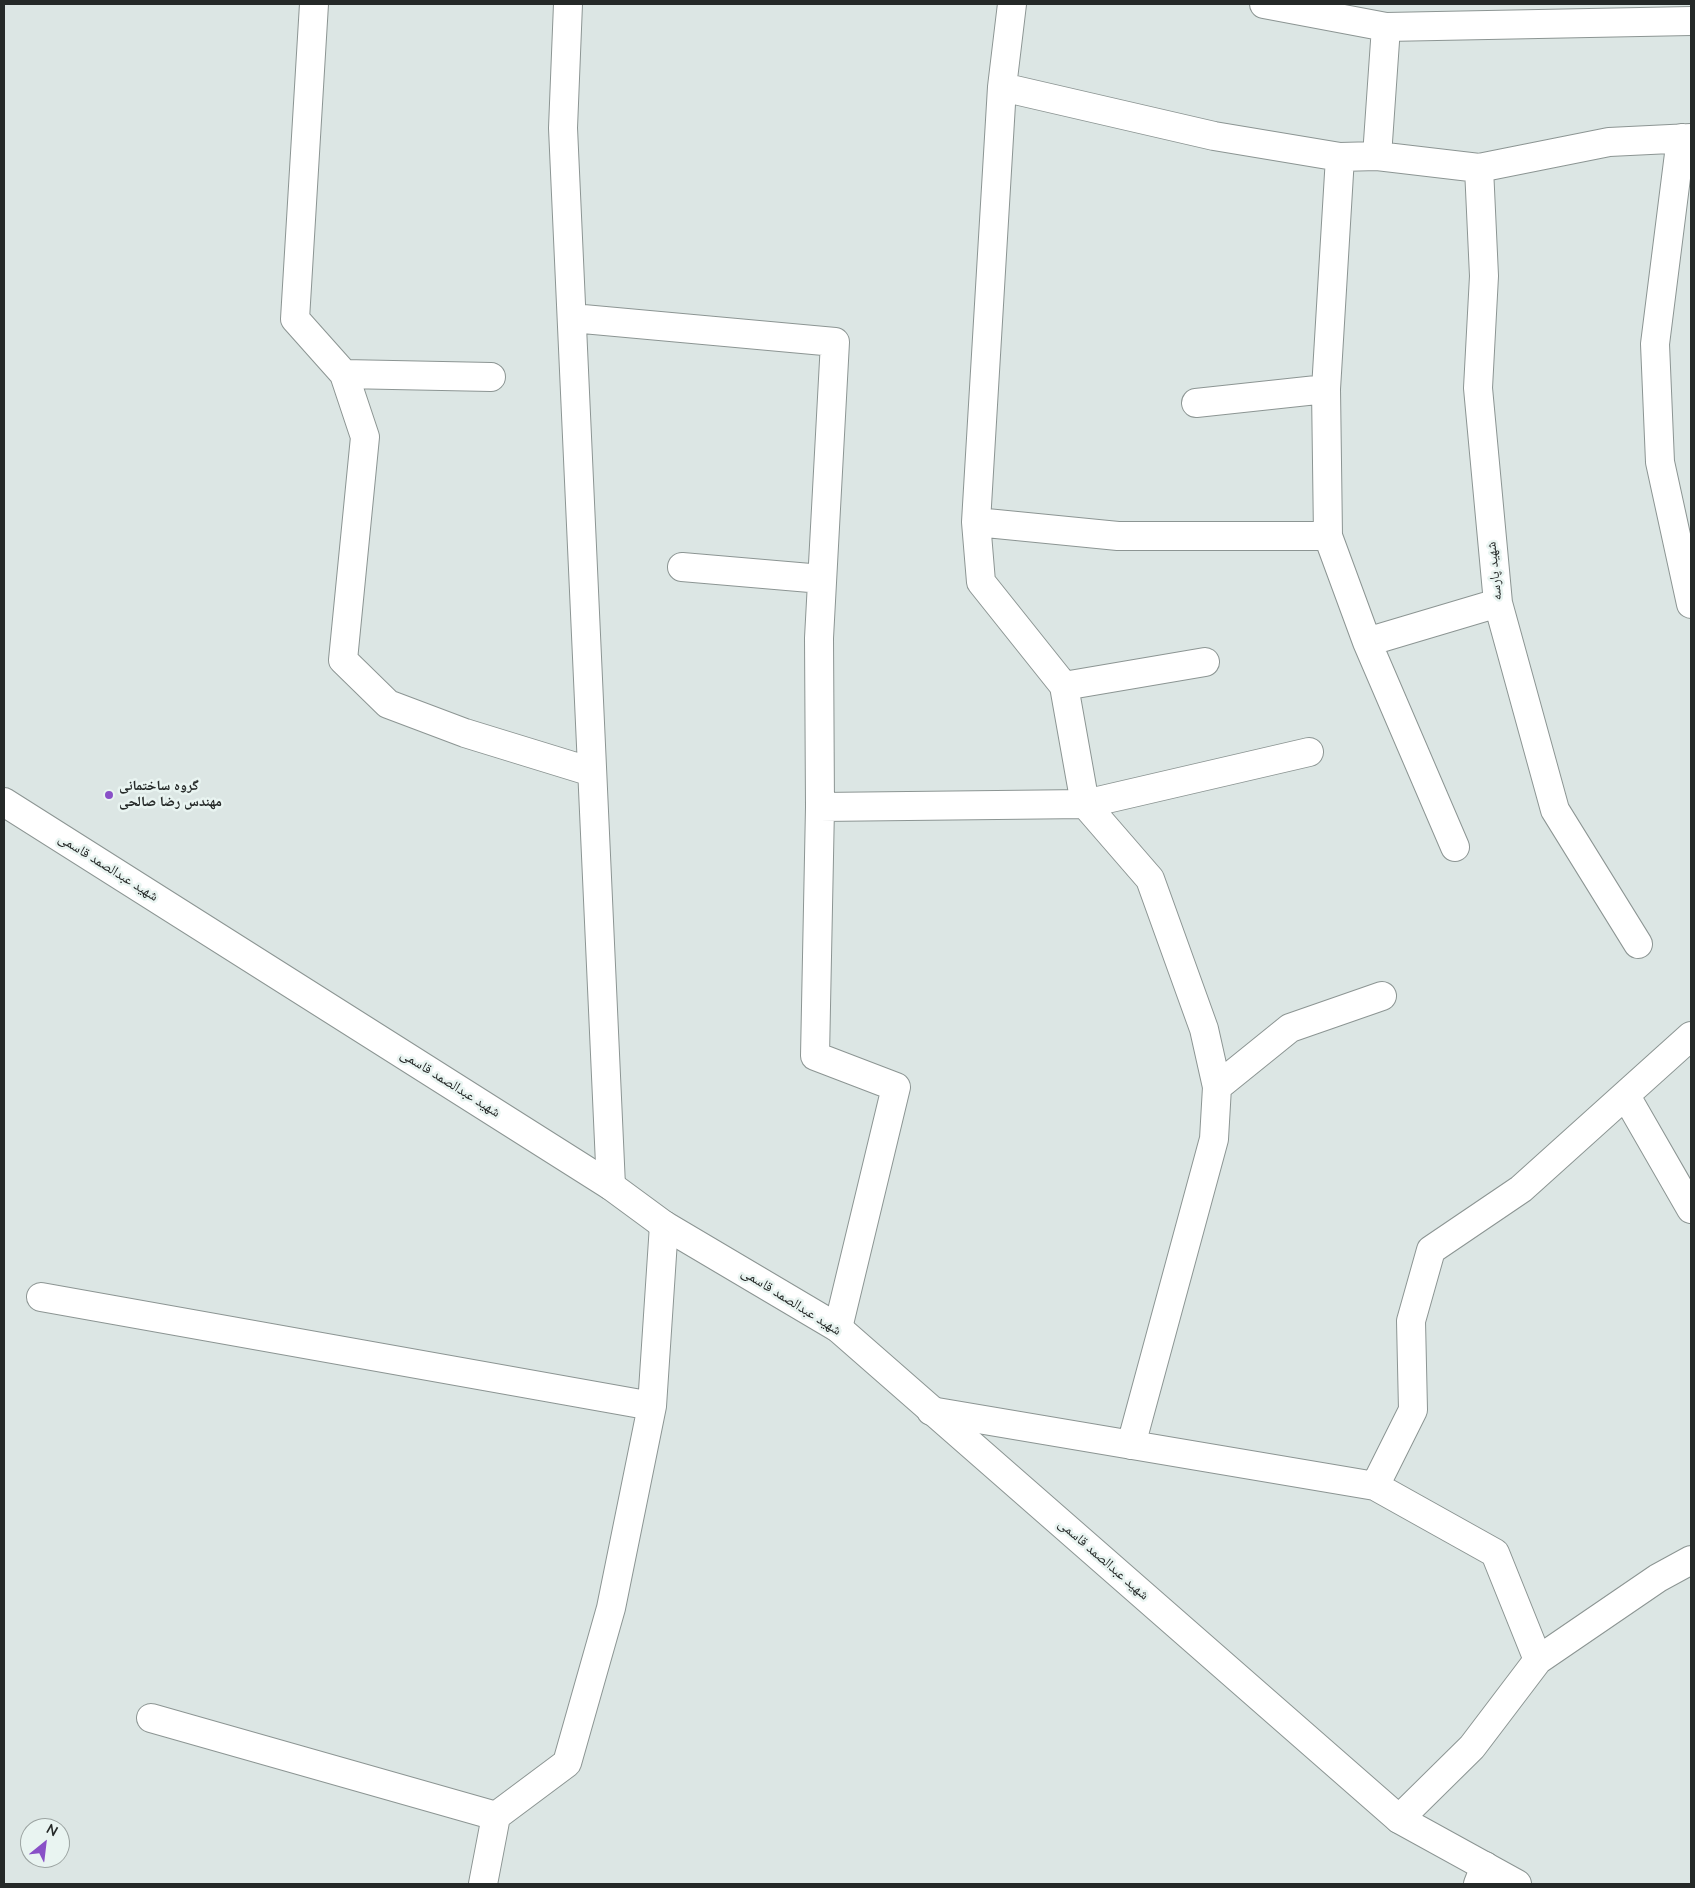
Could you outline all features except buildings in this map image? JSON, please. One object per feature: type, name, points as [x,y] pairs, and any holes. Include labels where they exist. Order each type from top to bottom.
[{"type":"street","points":[[314,4],[295,319],[344,374],[365,437],[343,660],[388,704],[465,733],[592,772]]},
{"type":"street","points":[[568,4],[563,128],[611,1186]]},
{"type":"street","points":[[1012,4],[1002,87],[976,522],[981,582],[1064,686],[1085,804],[1150,879],[1204,1029],[1217,1087],[1214,1139],[1131,1445]]},
{"type":"street","points":[[1264,4],[1386,26],[1691,21]]},
{"type":"street","points":[[1377,156],[1386,26]]},
{"type":"street","points":[[1002,87],[1214,136],[1340,157],[1377,156],[1480,168],[1610,142],[1686,138],[1656,344],[1660,462],[1691,604]]},
{"type":"street","points":[[1340,157],[1326,389],[1328,536],[1367,642],[1455,848]]},
{"type":"street","name":"شهید پارسه","points":[[1480,168],[1484,276],[1478,388],[1498,603],[1555,810],[1638,944]]},
{"type":"street","points":[[572,318],[835,342],[819,638],[820,807],[815,1056],[896,1087],[838,1328]]},
{"type":"street","points":[[344,374],[490,377]]},
{"type":"street","points":[[1196,403],[1326,389]]},
{"type":"street","points":[[976,522],[1118,536],[1328,536]]},
{"type":"street","points":[[682,567],[822,579]]},
{"type":"street","points":[[1367,642],[1498,603]]},
{"type":"street","points":[[1064,686],[1205,662]]},
{"type":"street","points":[[820,807],[1085,804],[1309,752]]},
{"type":"street","name":"شهید عبدالصمد قاسمی","points":[[4,802],[611,1186],[664,1225],[838,1328],[1399,1819],[1481,1875],[1517,1884]]},
{"type":"street","points":[[1217,1087],[1290,1028],[1382,996]]},
{"type":"street","points":[[1375,1486],[1413,1410],[1411,1321],[1431,1250],[1521,1189],[1691,1036]]},
{"type":"street","points":[[1626,1096],[1691,1209]]},
{"type":"street","points":[[483,1884],[496,1816],[567,1764],[611,1608],[652,1406],[664,1225]]},
{"type":"street","points":[[41,1297],[652,1406]]},
{"type":"street","points":[[932,1411],[1375,1486],[1495,1553],[1538,1660]]},
{"type":"street","points":[[1399,1819],[1472,1748],[1538,1660],[1658,1578],[1691,1560]]},
{"type":"street","points":[[151,1718],[496,1816]]},
{"type":"place","name":"گروه ساختمانی مهندس رضا صالحی","points":[[109,795]]}]
